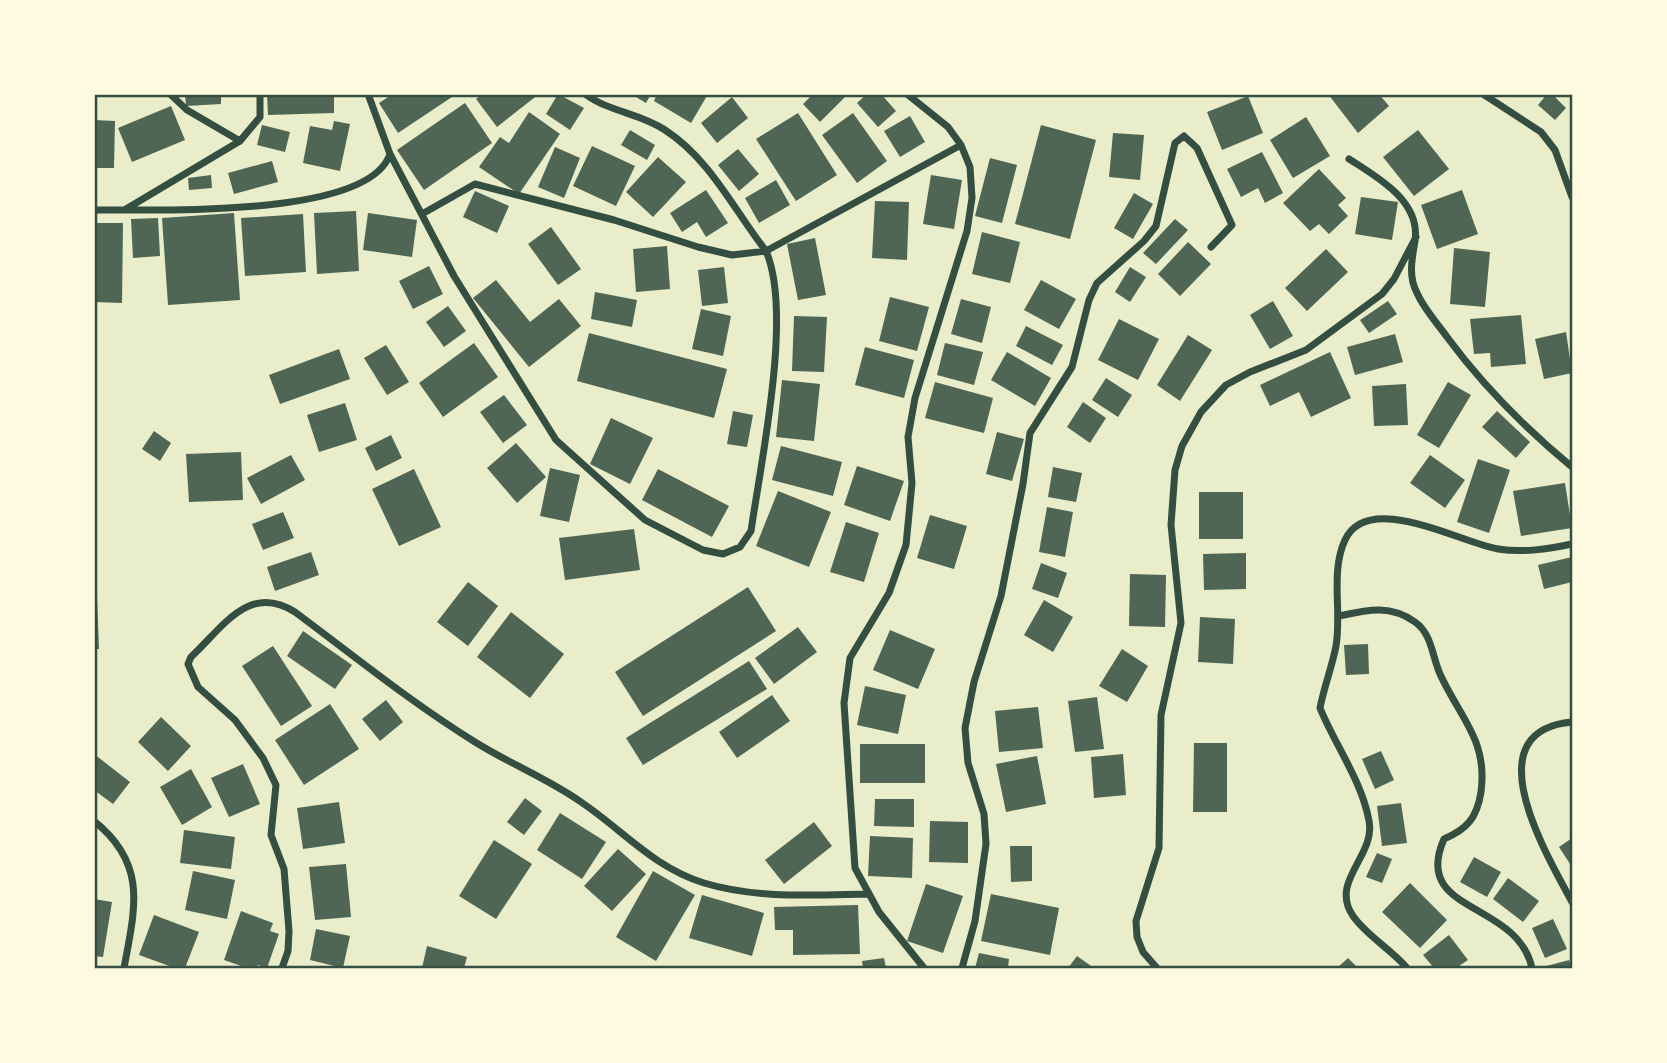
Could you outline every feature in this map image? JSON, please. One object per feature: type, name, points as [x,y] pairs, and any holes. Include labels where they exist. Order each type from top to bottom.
[{"type":"street","points":[[170,94],[187,110],[240,141]]},
{"type":"street","points":[[126,210],[240,141],[260,117],[260,94]]},
{"type":"street","points":[[368,94],[390,154],[454,276],[556,440],[645,520],[703,550],[723,554],[740,547],[751,531],[775,359],[775,277],[766,251],[691,151],[664,128],[599,105],[586,94]]},
{"type":"street","points":[[906,94],[948,127],[961,145],[970,167],[972,198],[967,231],[915,398],[908,437],[912,483],[906,545],[889,593],[850,658],[844,703],[851,844],[855,868],[868,894],[923,968]]},
{"type":"street","points":[[1483,94],[1541,132],[1555,150],[1573,197]]},
{"type":"street","points":[[961,968],[975,921],[986,844],[984,814],[968,763],[965,728],[974,682],[1001,596],[1030,433],[1072,367],[1089,300],[1097,283],[1144,241],[1156,226],[1174,147],[1178,138],[1184,136],[1197,148],[1231,225],[1212,247]]},
{"type":"street","points":[[422,214],[475,184],[614,220],[732,255],[766,251],[961,145]]},
{"type":"street","points":[[94,211],[282,204],[347,190],[369,181],[381,172],[390,154]]},
{"type":"street","points":[[1349,159],[1386,184],[1406,204],[1413,216],[1416,237],[1411,272],[1416,292],[1436,322],[1470,368],[1510,413],[1573,467]]},
{"type":"street","points":[[1157,968],[1140,944],[1136,921],[1160,848],[1161,715],[1181,623],[1171,525],[1175,470],[1182,446],[1201,412],[1226,385],[1306,350],[1382,294],[1394,279],[1416,237]]},
{"type":"street","points":[[1407,968],[1355,918],[1345,896],[1346,884],[1369,834],[1370,823],[1353,778],[1320,708],[1336,647],[1339,616],[1338,567],[1345,538],[1359,524],[1383,517],[1404,520],[1498,549],[1542,550],[1573,544]]},
{"type":"street","points":[[282,968],[288,951],[289,931],[284,869],[271,835],[276,785],[263,758],[235,720],[198,687],[188,664],[191,657],[240,612],[262,600],[274,600],[295,611],[435,716],[477,744],[562,789],[626,840],[678,873],[705,883],[762,893],[868,894]]},
{"type":"street","points":[[1339,616],[1378,607],[1399,613],[1423,629],[1440,674],[1472,730],[1482,758],[1479,800],[1464,830],[1444,839],[1438,852],[1439,877],[1452,896],[1505,925],[1528,950],[1532,968]]},
{"type":"street","points":[[1573,722],[1547,728],[1533,737],[1524,750],[1522,775],[1523,799],[1536,832],[1573,902]]},
{"type":"street","points":[[94,821],[119,845],[133,872],[132,926],[124,968]]},
{"type":"building","points":[[185,94],[221,94],[221,104],[186,106]]},
{"type":"building","points":[[267,94],[334,94],[334,113],[268,115]]},
{"type":"building","points":[[393,94],[450,94],[452,97],[398,133],[379,103]]},
{"type":"building","points":[[482,94],[539,94],[497,127],[476,99]]},
{"type":"building","points":[[558,94],[584,108],[570,130],[546,114]]},
{"type":"building","points":[[631,94],[651,94],[646,103]]},
{"type":"building","points":[[657,94],[708,94],[691,123],[654,101]]},
{"type":"building","points":[[813,94],[848,94],[820,122],[803,104]]},
{"type":"building","points":[[867,94],[881,94],[896,111],[878,127],[857,103]]},
{"type":"building","points":[[1328,94],[1379,94],[1389,106],[1358,133]]},
{"type":"building","points":[[1547,94],[1552,94],[1566,108],[1555,120],[1538,105]]},
{"type":"building","points":[[1248,96],[1263,133],[1222,150],[1207,112]]},
{"type":"building","points":[[732,97],[748,118],[717,143],[701,123]]},
{"type":"building","points":[[465,103],[492,143],[424,190],[397,150]]},
{"type":"building","points":[[171,106],[185,140],[132,162],[118,128]]},
{"type":"building","points":[[529,112],[560,134],[519,194],[479,167],[500,137],[509,143]]},
{"type":"building","points":[[798,113],[837,175],[796,201],[756,139]]},
{"type":"building","points":[[853,113],[887,161],[857,183],[822,135]]},
{"type":"building","points":[[910,116],[925,142],[900,157],[884,131]]},
{"type":"building","points":[[1306,117],[1330,156],[1293,178],[1270,140]]},
{"type":"building","points":[[94,120],[115,121],[114,168],[94,168]]},
{"type":"building","points":[[334,121],[350,124],[340,171],[303,163],[310,126],[332,130]]},
{"type":"building","points":[[262,125],[290,132],[285,152],[257,145]]},
{"type":"building","points":[[1041,125],[1096,140],[1070,239],[1015,224]]},
{"type":"building","points":[[630,130],[655,145],[647,160],[621,145]]},
{"type":"building","points":[[1418,130],[1449,169],[1414,196],[1383,157]]},
{"type":"building","points":[[1113,133],[1144,135],[1140,180],[1109,177]]},
{"type":"building","points":[[592,146],[635,166],[616,206],[573,186]]},
{"type":"building","points":[[555,147],[580,158],[564,198],[538,187]]},
{"type":"building","points":[[738,149],[759,174],[739,191],[718,165]]},
{"type":"building","points":[[1262,152],[1283,193],[1265,203],[1258,188],[1241,197],[1227,169]]},
{"type":"building","points":[[658,157],[686,182],[653,217],[626,192]]},
{"type":"building","points":[[990,158],[1017,165],[1002,223],[975,216]]},
{"type":"building","points":[[272,161],[278,182],[234,194],[228,173]]},
{"type":"building","points":[[1319,169],[1346,198],[1338,205],[1348,216],[1329,234],[1319,224],[1310,231],[1283,203]]},
{"type":"building","points":[[211,175],[212,188],[189,190],[188,178]]},
{"type":"building","points":[[931,175],[962,180],[954,229],[923,224]]},
{"type":"building","points":[[776,180],[790,205],[759,223],[745,198]]},
{"type":"building","points":[[706,190],[728,223],[706,237],[697,222],[682,232],[670,213]]},
{"type":"building","points":[[1462,190],[1478,234],[1437,249],[1421,205]]},
{"type":"building","points":[[475,191],[509,206],[497,233],[463,217]]},
{"type":"building","points":[[1134,193],[1153,204],[1133,239],[1114,228]]},
{"type":"building","points":[[1361,197],[1398,202],[1392,240],[1355,234]]},
{"type":"building","points":[[875,201],[909,202],[907,260],[872,258]]},
{"type":"building","points":[[356,211],[359,271],[317,274],[314,213]]},
{"type":"building","points":[[234,213],[240,300],[168,305],[162,218]]},
{"type":"building","points":[[368,213],[417,220],[412,257],[363,250]]},
{"type":"building","points":[[303,214],[306,272],[245,276],[241,218]]},
{"type":"building","points":[[158,218],[160,256],[133,258],[131,219]]},
{"type":"building","points":[[1175,219],[1188,230],[1156,264],[1143,253]]},
{"type":"building","points":[[94,223],[123,223],[122,303],[94,302]]},
{"type":"building","points":[[551,227],[581,269],[558,285],[528,244]]},
{"type":"building","points":[[982,232],[1020,242],[1010,283],[972,274]]},
{"type":"building","points":[[815,238],[826,295],[798,300],[787,244]]},
{"type":"building","points":[[1188,242],[1211,264],[1180,296],[1158,274]]},
{"type":"building","points":[[667,246],[670,289],[636,292],[633,249]]},
{"type":"building","points":[[1454,248],[1490,252],[1485,307],[1450,304]]},
{"type":"building","points":[[1326,249],[1348,272],[1307,311],[1285,288]]},
{"type":"building","points":[[429,266],[443,294],[413,309],[399,281]]},
{"type":"building","points":[[724,267],[728,303],[702,306],[698,270]]},
{"type":"building","points":[[1130,267],[1146,277],[1130,302],[1115,292]]},
{"type":"building","points":[[496,280],[530,322],[559,299],[581,326],[529,367],[473,298]]},
{"type":"building","points":[[1041,280],[1076,299],[1059,329],[1024,310]]},
{"type":"building","points":[[595,292],[637,300],[632,327],[591,319]]},
{"type":"building","points":[[890,297],[929,307],[917,351],[879,341]]},
{"type":"building","points":[[961,299],[991,307],[982,343],[951,334]]},
{"type":"building","points":[[1273,301],[1293,336],[1270,349],[1250,315]]},
{"type":"building","points":[[1388,301],[1397,314],[1369,333],[1360,320]]},
{"type":"building","points":[[448,306],[466,331],[444,347],[426,322]]},
{"type":"building","points":[[701,309],[731,316],[723,356],[692,349]]},
{"type":"building","points":[[1521,315],[1526,364],[1491,367],[1490,353],[1474,354],[1470,319]]},
{"type":"building","points":[[794,316],[827,317],[824,372],[792,371]]},
{"type":"building","points":[[1119,319],[1159,339],[1138,380],[1098,360]]},
{"type":"building","points":[[1026,326],[1063,345],[1052,365],[1016,346]]},
{"type":"building","points":[[1566,332],[1572,373],[1544,379],[1535,339]]},
{"type":"building","points":[[589,333],[727,369],[714,418],[577,381]]},
{"type":"building","points":[[1395,334],[1403,362],[1355,375],[1347,347]]},
{"type":"building","points":[[1188,335],[1212,350],[1180,401],[1157,385]]},
{"type":"building","points":[[474,343],[498,377],[443,417],[419,383]]},
{"type":"building","points":[[945,343],[983,352],[974,385],[937,375]]},
{"type":"building","points":[[386,345],[409,382],[387,395],[364,358]]},
{"type":"building","points":[[865,347],[914,360],[904,398],[855,385]]},
{"type":"building","points":[[339,349],[350,379],[280,404],[269,375]]},
{"type":"building","points":[[1007,352],[1051,378],[1035,406],[991,380]]},
{"type":"building","points":[[1330,352],[1351,398],[1311,417],[1299,392],[1270,406],[1260,385]]},
{"type":"building","points":[[1106,378],[1132,395],[1118,417],[1092,400]]},
{"type":"building","points":[[782,380],[820,384],[814,441],[776,437]]},
{"type":"building","points":[[935,382],[993,398],[984,433],[925,418]]},
{"type":"building","points":[[1448,382],[1471,395],[1439,448],[1417,435]]},
{"type":"building","points":[[1406,384],[1408,425],[1374,426],[1372,386]]},
{"type":"building","points":[[504,395],[527,425],[503,443],[480,412]]},
{"type":"building","points":[[1083,402],[1106,418],[1090,443],[1067,427]]},
{"type":"building","points":[[345,403],[357,440],[319,452],[307,415]]},
{"type":"building","points":[[733,411],[753,415],[747,447],[727,444]]},
{"type":"building","points":[[1497,411],[1530,442],[1516,458],[1482,427]]},
{"type":"building","points":[[611,418],[653,438],[630,484],[590,464]]},
{"type":"building","points":[[154,431],[171,443],[160,461],[142,449]]},
{"type":"building","points":[[997,432],[1024,439],[1012,481],[986,474]]},
{"type":"building","points":[[391,435],[402,458],[376,471],[365,448]]},
{"type":"building","points":[[516,443],[546,477],[517,503],[487,468]]},
{"type":"building","points":[[781,446],[842,462],[833,496],[772,480]]},
{"type":"building","points":[[241,452],[243,500],[189,502],[186,454]]},
{"type":"building","points":[[291,455],[305,480],[261,504],[247,478]]},
{"type":"building","points":[[1430,455],[1465,480],[1445,508],[1410,483]]},
{"type":"building","points":[[1478,459],[1510,470],[1489,533],[1457,522]]},
{"type":"building","points":[[857,466],[904,481],[890,521],[844,505]]},
{"type":"building","points":[[1053,467],[1082,473],[1076,502],[1048,497]]},
{"type":"building","points":[[550,468],[580,475],[569,522],[540,516]]},
{"type":"building","points":[[414,469],[441,527],[399,546],[372,489]]},
{"type":"building","points":[[658,469],[729,506],[712,537],[642,500]]},
{"type":"building","points":[[1565,483],[1572,528],[1521,536],[1513,491]]},
{"type":"building","points":[[778,491],[831,512],[809,567],[756,546]]},
{"type":"building","points":[[1199,492],[1243,492],[1243,539],[1199,539]]},
{"type":"building","points":[[1047,507],[1073,512],[1065,557],[1039,552]]},
{"type":"building","points":[[283,512],[294,538],[263,550],[252,524]]},
{"type":"building","points":[[930,515],[967,526],[954,569],[917,558]]},
{"type":"building","points":[[846,522],[879,533],[864,582],[830,572]]},
{"type":"building","points":[[634,529],[640,570],[565,580],[559,538]]},
{"type":"building","points":[[311,552],[319,575],[275,591],[267,567]]},
{"type":"building","points":[[1246,553],[1246,589],[1204,590],[1203,554]]},
{"type":"building","points":[[1572,557],[1572,582],[1544,589],[1538,565]]},
{"type":"building","points":[[1041,563],[1067,573],[1058,598],[1032,589]]},
{"type":"building","points":[[1130,574],[1166,575],[1165,627],[1129,626]]},
{"type":"building","points":[[468,582],[498,606],[468,646],[437,622]]},
{"type":"building","points":[[748,587],[776,631],[643,716],[615,672]]},
{"type":"building","points":[[94,596],[97,596],[99,649],[94,649]]},
{"type":"building","points":[[1044,600],[1073,617],[1053,652],[1024,635]]},
{"type":"building","points":[[511,612],[564,654],[530,698],[477,657]]},
{"type":"building","points":[[1200,617],[1235,619],[1233,664],[1198,662]]},
{"type":"building","points":[[798,627],[817,652],[774,684],[755,658]]},
{"type":"building","points":[[890,630],[935,649],[918,689],[873,670]]},
{"type":"building","points":[[303,631],[352,665],[335,689],[287,656]]},
{"type":"building","points":[[1368,644],[1369,674],[1346,675],[1344,645]]},
{"type":"building","points":[[273,646],[312,706],[281,726],[242,666]]},
{"type":"building","points":[[1122,649],[1148,666],[1127,702],[1099,686]]},
{"type":"building","points":[[749,661],[767,689],[643,765],[626,738]]},
{"type":"building","points":[[865,686],[906,695],[898,734],[857,725]]},
{"type":"building","points":[[772,695],[790,721],[737,758],[719,732]]},
{"type":"building","points":[[1097,697],[1104,749],[1075,752],[1068,701]]},
{"type":"building","points":[[386,700],[403,722],[380,741],[362,719]]},
{"type":"building","points":[[330,704],[359,749],[304,785],[275,740]]},
{"type":"building","points":[[1038,707],[1043,748],[999,752],[995,711]]},
{"type":"building","points":[[161,717],[191,746],[168,771],[138,742]]},
{"type":"building","points":[[1194,743],[1227,743],[1227,812],[1193,812]]},
{"type":"building","points":[[860,744],[925,744],[925,783],[860,783]]},
{"type":"building","points":[[1381,751],[1394,780],[1375,789],[1362,759]]},
{"type":"building","points":[[94,754],[130,782],[113,804],[94,790]]},
{"type":"building","points":[[1123,754],[1126,795],[1094,798],[1091,757]]},
{"type":"building","points":[[1037,756],[1046,804],[1006,812],[996,764]]},
{"type":"building","points":[[243,764],[260,804],[229,817],[211,778]]},
{"type":"building","points":[[191,769],[212,807],[182,825],[160,787]]},
{"type":"building","points":[[525,798],[542,811],[524,835],[507,822]]},
{"type":"building","points":[[875,799],[914,799],[914,827],[874,826]]},
{"type":"building","points":[[339,802],[345,843],[303,849],[297,808]]},
{"type":"building","points":[[1401,803],[1407,843],[1382,846],[1377,806]]},
{"type":"building","points":[[560,813],[606,842],[582,879],[537,850]]},
{"type":"building","points":[[930,821],[968,822],[968,863],[929,862]]},
{"type":"building","points":[[814,822],[832,846],[784,884],[765,860]]},
{"type":"building","points":[[184,830],[235,837],[231,869],[180,863]]},
{"type":"building","points":[[870,836],[913,838],[912,878],[868,876]]},
{"type":"building","points":[[1572,838],[1572,867],[1559,847]]},
{"type":"building","points":[[494,840],[532,864],[496,919],[459,896]]},
{"type":"building","points":[[1010,846],[1032,846],[1032,881],[1011,882]]},
{"type":"building","points":[[618,849],[646,874],[612,911],[584,886]]},
{"type":"building","points":[[1377,853],[1392,859],[1382,883],[1366,877]]},
{"type":"building","points":[[1474,857],[1501,872],[1487,897],[1460,882]]},
{"type":"building","points":[[346,864],[351,917],[315,920],[309,867]]},
{"type":"building","points":[[193,871],[235,880],[227,919],[185,910]]},
{"type":"building","points":[[653,871],[695,895],[656,961],[616,937]]},
{"type":"building","points":[[1508,878],[1539,901],[1523,922],[1493,899]]},
{"type":"building","points":[[1410,883],[1447,920],[1420,948],[1382,912]]},
{"type":"building","points":[[926,884],[963,896],[943,953],[907,941]]},
{"type":"building","points":[[991,894],[1059,908],[1050,955],[981,941]]},
{"type":"building","points":[[702,895],[764,913],[752,956],[689,938]]},
{"type":"building","points":[[94,899],[112,902],[103,957],[94,956]]},
{"type":"building","points":[[858,905],[860,954],[793,955],[793,930],[775,930],[774,907]]},
{"type":"building","points":[[241,911],[273,923],[270,931],[279,934],[267,968],[258,965],[256,968],[247,968],[224,960]]},
{"type":"building","points":[[154,915],[199,932],[185,968],[175,968],[139,955]]},
{"type":"building","points":[[1553,919],[1567,949],[1545,958],[1532,928]]},
{"type":"building","points":[[316,929],[350,936],[343,968],[310,960]]},
{"type":"building","points":[[1449,935],[1468,960],[1456,968],[1434,968],[1423,955]]},
{"type":"building","points":[[427,946],[467,957],[464,968],[422,968]]},
{"type":"building","points":[[979,953],[1009,959],[1008,968],[975,968]]},
{"type":"building","points":[[1077,956],[1094,968],[1068,968]]},
{"type":"building","points":[[884,958],[886,968],[863,968],[862,961]]},
{"type":"building","points":[[1348,958],[1358,968],[1337,968]]},
{"type":"building","points":[[1569,960],[1572,968],[1539,968]]}]
